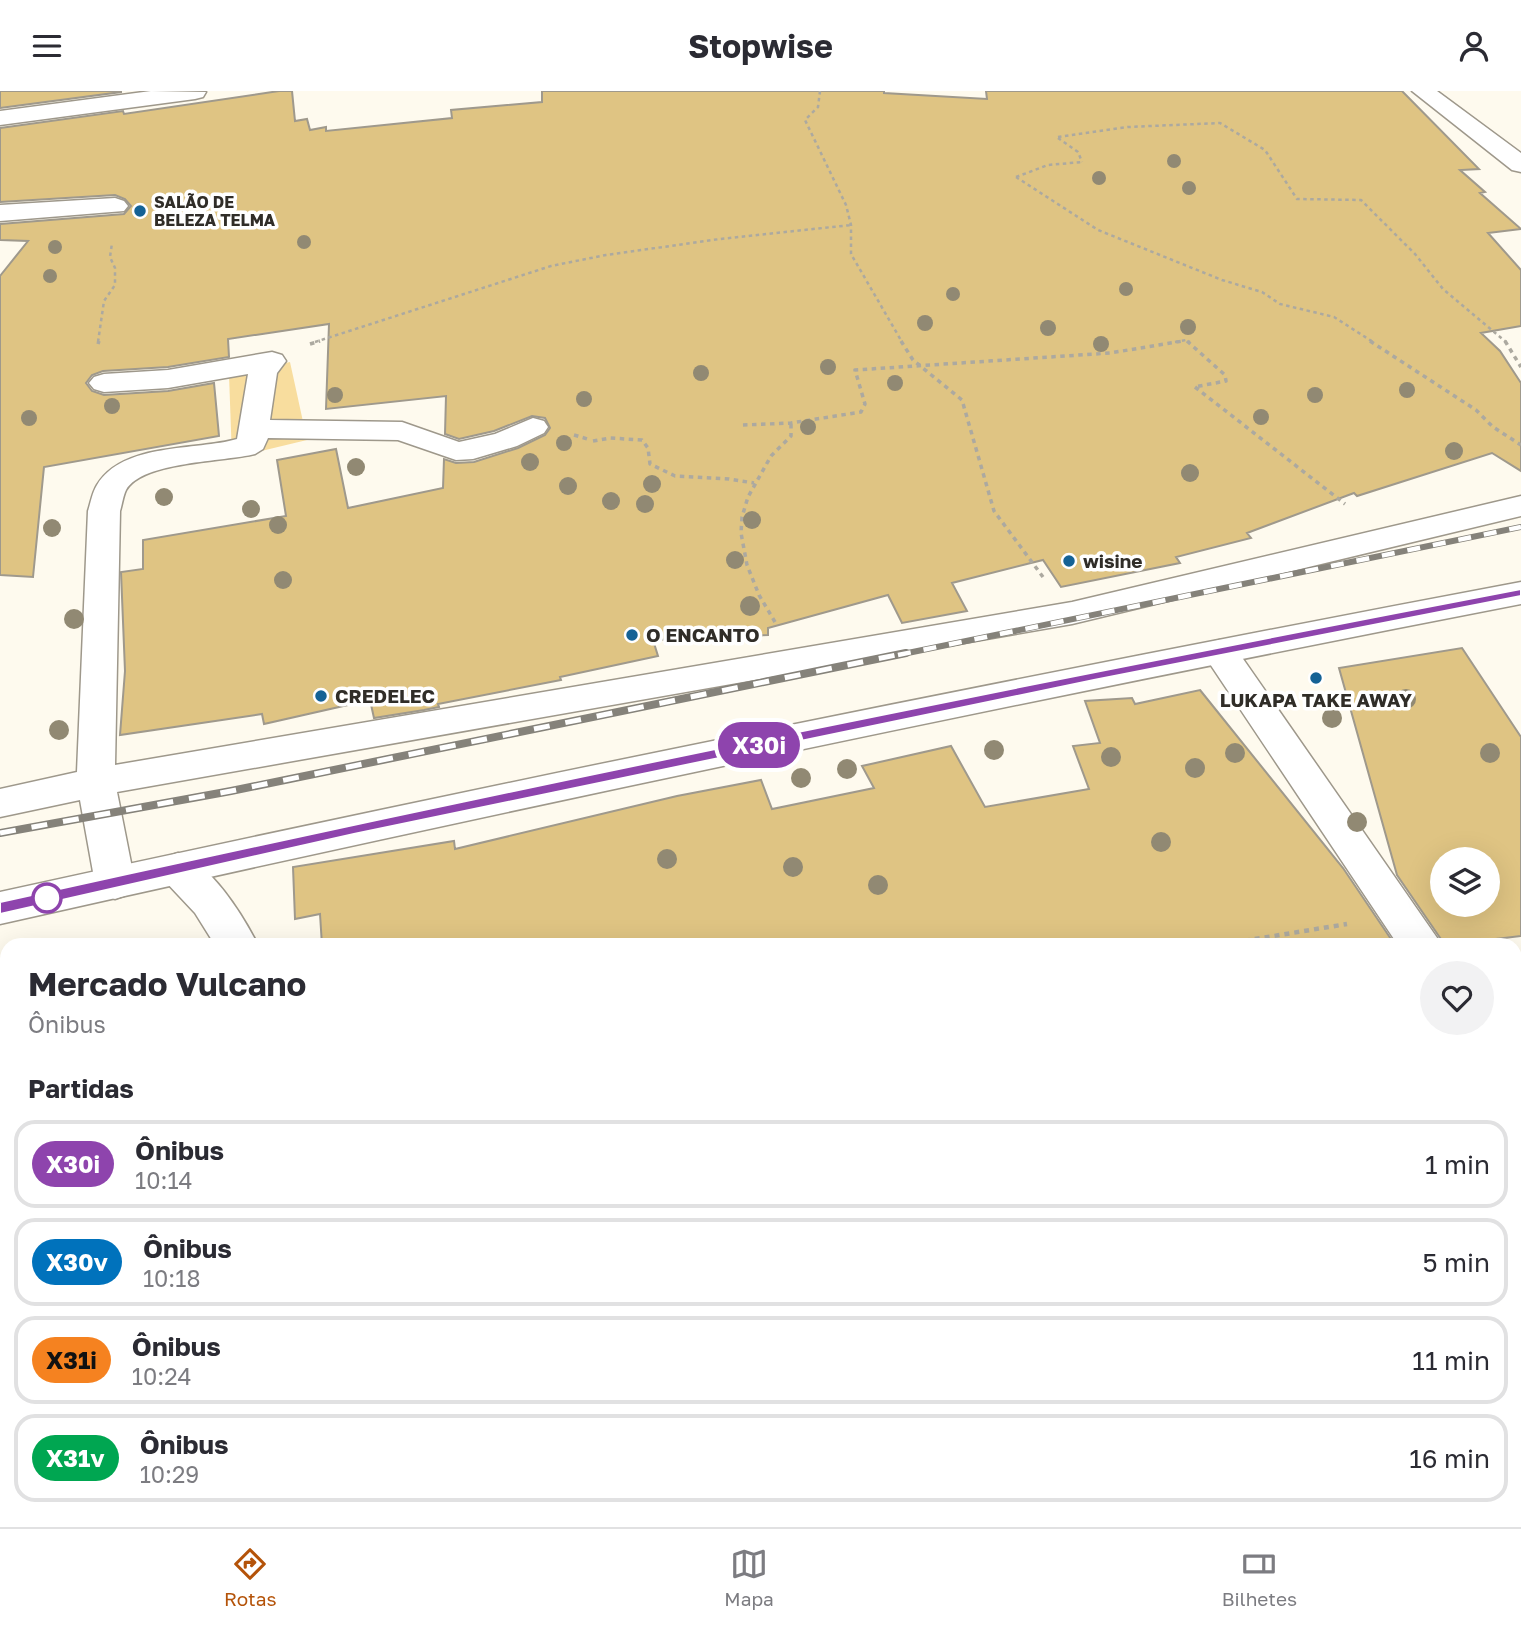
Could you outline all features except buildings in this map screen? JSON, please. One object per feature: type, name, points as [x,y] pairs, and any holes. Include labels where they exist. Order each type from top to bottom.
[{"type":"street","points":[[1423,91],[1521,165]]},
{"type":"street","points":[[0,118],[195,92]]},
{"type":"street","points":[[0,213],[115,205]]},
{"type":"street","points":[[104,383],[168,379],[272,361]]},
{"type":"street","points":[[115,883],[96,782],[104,511],[113,483],[130,471],[153,463],[244,448],[253,443],[263,371],[272,361]]},
{"type":"street","points":[[255,429],[362,428],[402,431],[456,451],[473,450],[493,444],[533,427]]},
{"type":"street","points":[[0,803],[96,782],[1072,613],[1521,506]]},
{"type":"street","points":[[0,908],[394,821],[1120,670],[1521,593]]},
{"type":"street","points":[[1220,652],[1410,930]]},
{"type":"street","points":[[178,869],[209,902],[232,938]]},
{"type":"path","points":[[820,91],[818,107],[805,120],[846,205],[851,225],[851,254],[859,272],[918,364],[961,400],[994,511],[1030,556],[1059,602],[1072,613]]},
{"type":"path","points":[[1521,367],[1504,339],[1443,289],[1415,254],[1361,200],[1297,199],[1265,150],[1228,127],[1214,123],[1161,124],[1058,137],[1078,152],[1082,162],[1048,165],[1016,177],[1098,230],[1222,280],[1262,292],[1280,304],[1334,317],[1476,410],[1493,427],[1521,445]]},
{"type":"path","points":[[104,383],[97,348],[104,316],[104,301],[115,285],[115,268],[110,257],[115,205]]},
{"type":"path","points":[[272,361],[311,344],[551,266],[708,241],[851,225]]},
{"type":"path","points":[[743,425],[791,423],[861,412],[865,404],[855,370],[885,370],[918,364],[1103,356],[1189,340],[1225,375],[1226,381],[1194,387],[1390,537]]},
{"type":"path","points":[[791,423],[792,436],[772,454],[745,503],[742,532],[751,579],[765,607],[801,661]]},
{"type":"path","points":[[593,441],[610,438],[642,440],[648,448],[650,464],[660,472],[677,478],[731,478],[754,483]]},
{"type":"path","points":[[1288,938],[1410,930]]},
{"type":"shaded area","points":[[290,362],[307,440],[232,458],[229,375]]},
{"type":"railway","points":[[898,655],[1521,527]]},
{"type":"railway","points":[[0,833],[231,791],[906,653]]},
{"type":"bus line","name":"X30i","points":[[0,908],[354,829],[1094,675],[1521,593]]},
{"type":"place","name":"SALÃO DE BELEZA TELMA","points":[[140,211]]},
{"type":"place","name":"wisine","points":[[1069,561]]},
{"type":"place","name":"O ENCANTO","points":[[632,635]]},
{"type":"place","name":"LUKAPA TAKE AWAY","points":[[1316,678]]},
{"type":"place","name":"CREDELEC","points":[[321,696]]}]
